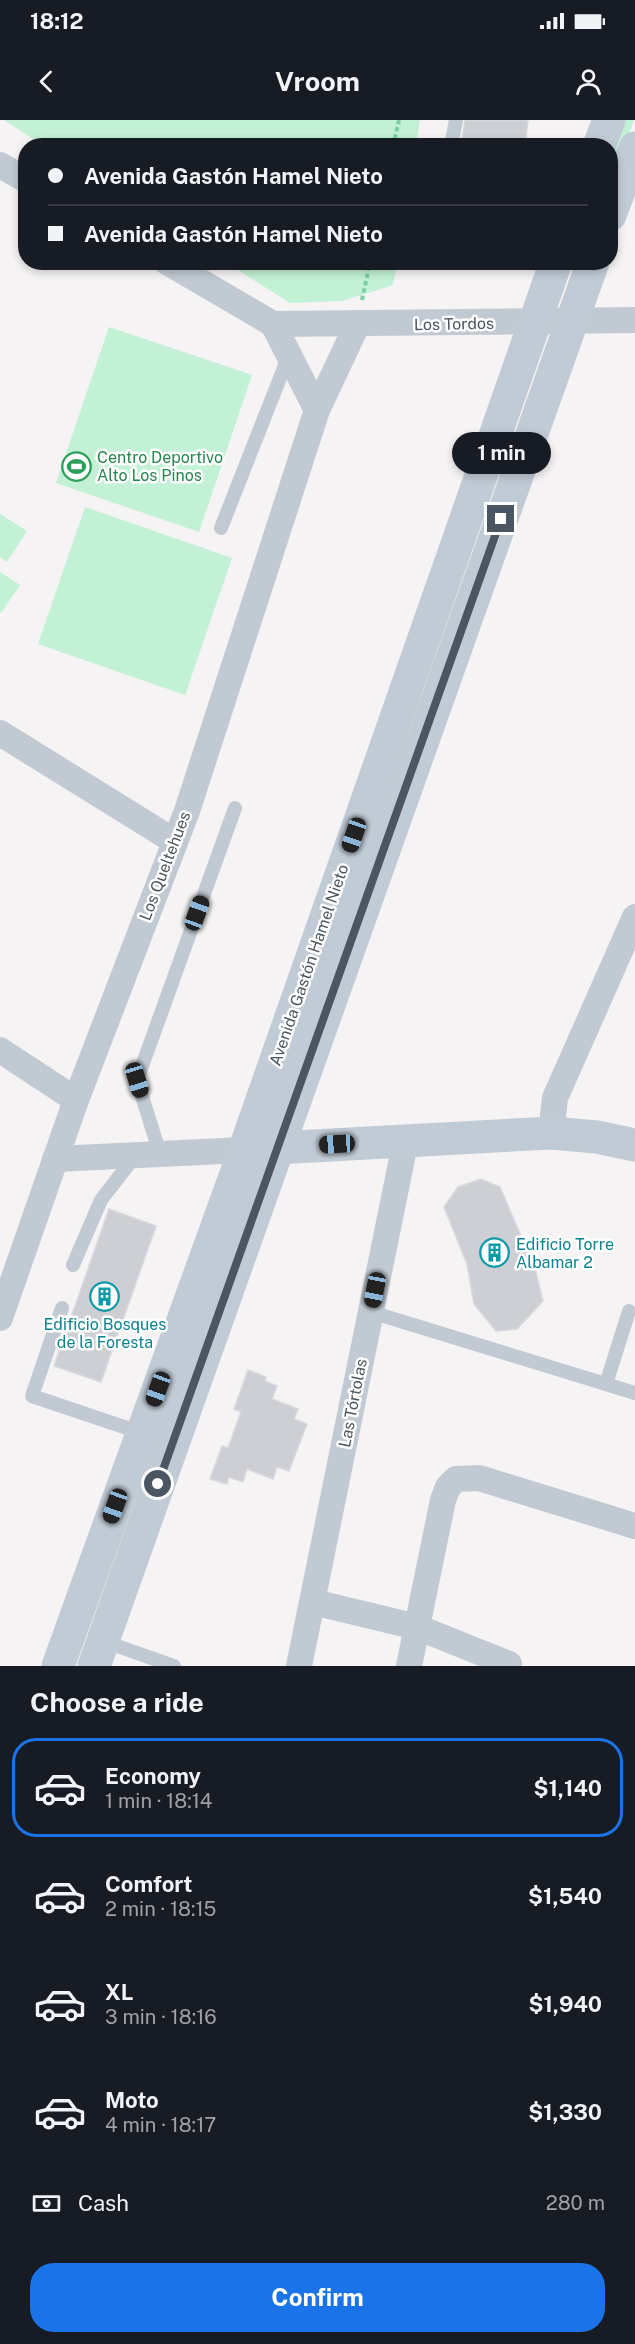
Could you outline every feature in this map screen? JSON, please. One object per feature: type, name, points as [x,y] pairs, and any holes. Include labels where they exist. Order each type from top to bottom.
[{"type":"main road","points":[[602,138],[609,120]]},
{"type":"main road","points":[[618,194],[635,148]]},
{"type":"main road","name":"Avenida Gastón Hamel Nieto","points":[[58,1666],[244,1150],[553,270]]},
{"type":"main road","name":"Avenida Gastón Hamel Nieto","points":[[98,1654],[590,270]]},
{"type":"main road","points":[[244,1150],[551,1133],[597,1137],[635,1145]]},
{"type":"street","points":[[0,165],[18,175]]},
{"type":"street","points":[[181,270],[273,324],[318,410]]},
{"type":"street","name":"Los Tordos","points":[[273,324],[357,325],[635,320]]},
{"type":"street","name":"Los Queltehues","points":[[0,1318],[9,1261],[55,1159],[187,811],[318,410],[357,325]]},
{"type":"street","points":[[0,733],[174,841]]},
{"type":"street","points":[[551,1133],[555,1098],[635,917]]},
{"type":"street","points":[[0,1050],[76,1100]]},
{"type":"street","name":"Las Tórtolas","points":[[300,1666],[406,1140]]},
{"type":"street","points":[[55,1159],[244,1150]]},
{"type":"street","points":[[409,1666],[443,1500],[448,1487],[456,1479],[479,1478],[635,1526]]},
{"type":"street","points":[[313,1602],[417,1627],[509,1665]]},
{"type":"lane","points":[[453,138],[456,120]]},
{"type":"lane","points":[[221,528],[289,355]]},
{"type":"lane","points":[[73,1265],[90,1220],[101,1200],[148,1154],[137,1080],[235,808]]},
{"type":"lane","points":[[62,1308],[32,1396],[142,1433]]},
{"type":"lane","points":[[606,1384],[629,1311]]},
{"type":"lane","points":[[371,1312],[635,1394]]},
{"type":"lane","points":[[98,1654],[174,1666]]},
{"type":"path","points":[[395,138],[399,120]]},
{"type":"path","points":[[357,325],[368,270]]},
{"type":"green space","points":[[4,120],[420,120],[417,138],[32,138]]},
{"type":"green space","points":[[620,120],[634,120],[618,165],[618,138],[614,138]]},
{"type":"green space","points":[[238,270],[396,270],[393,285],[342,301],[290,303]]},
{"type":"green space","points":[[109,327],[252,375],[199,532],[56,483]]},
{"type":"green space","points":[[85,507],[232,558],[185,695],[38,644]]},
{"type":"green space","points":[[0,514],[27,531],[7,562],[0,557]]},
{"type":"green space","points":[[0,572],[20,585],[1,613],[0,612]]},
{"type":"building","points":[[465,120],[528,120],[526,138],[462,138]]},
{"type":"building","name":"Edificio Torre Albamar 2","points":[[481,1179],[500,1187],[535,1269],[543,1301],[517,1329],[496,1331],[474,1304],[467,1264],[444,1207],[458,1187]]},
{"type":"building","name":"Edificio Bosques de la Foresta","points":[[109,1209],[156,1226],[101,1382],[54,1366]]},
{"type":"building","points":[[248,1370],[266,1377],[265,1381],[277,1386],[272,1399],[298,1409],[294,1419],[307,1424],[289,1471],[277,1467],[273,1479],[247,1469],[243,1482],[229,1477],[227,1484],[210,1479],[222,1446],[228,1448],[241,1412],[234,1409]]},
{"type":"place","name":"Centro Deportivo Alto Los Pinos","points":[[76,466]]},
{"type":"place","name":"Edificio Torre Albamar 2","points":[[495,1253]]},
{"type":"place","name":"Edificio Bosques de la Foresta","points":[[105,1296]]},
{"type":"route","points":[[158,1484],[501,519]]}]
